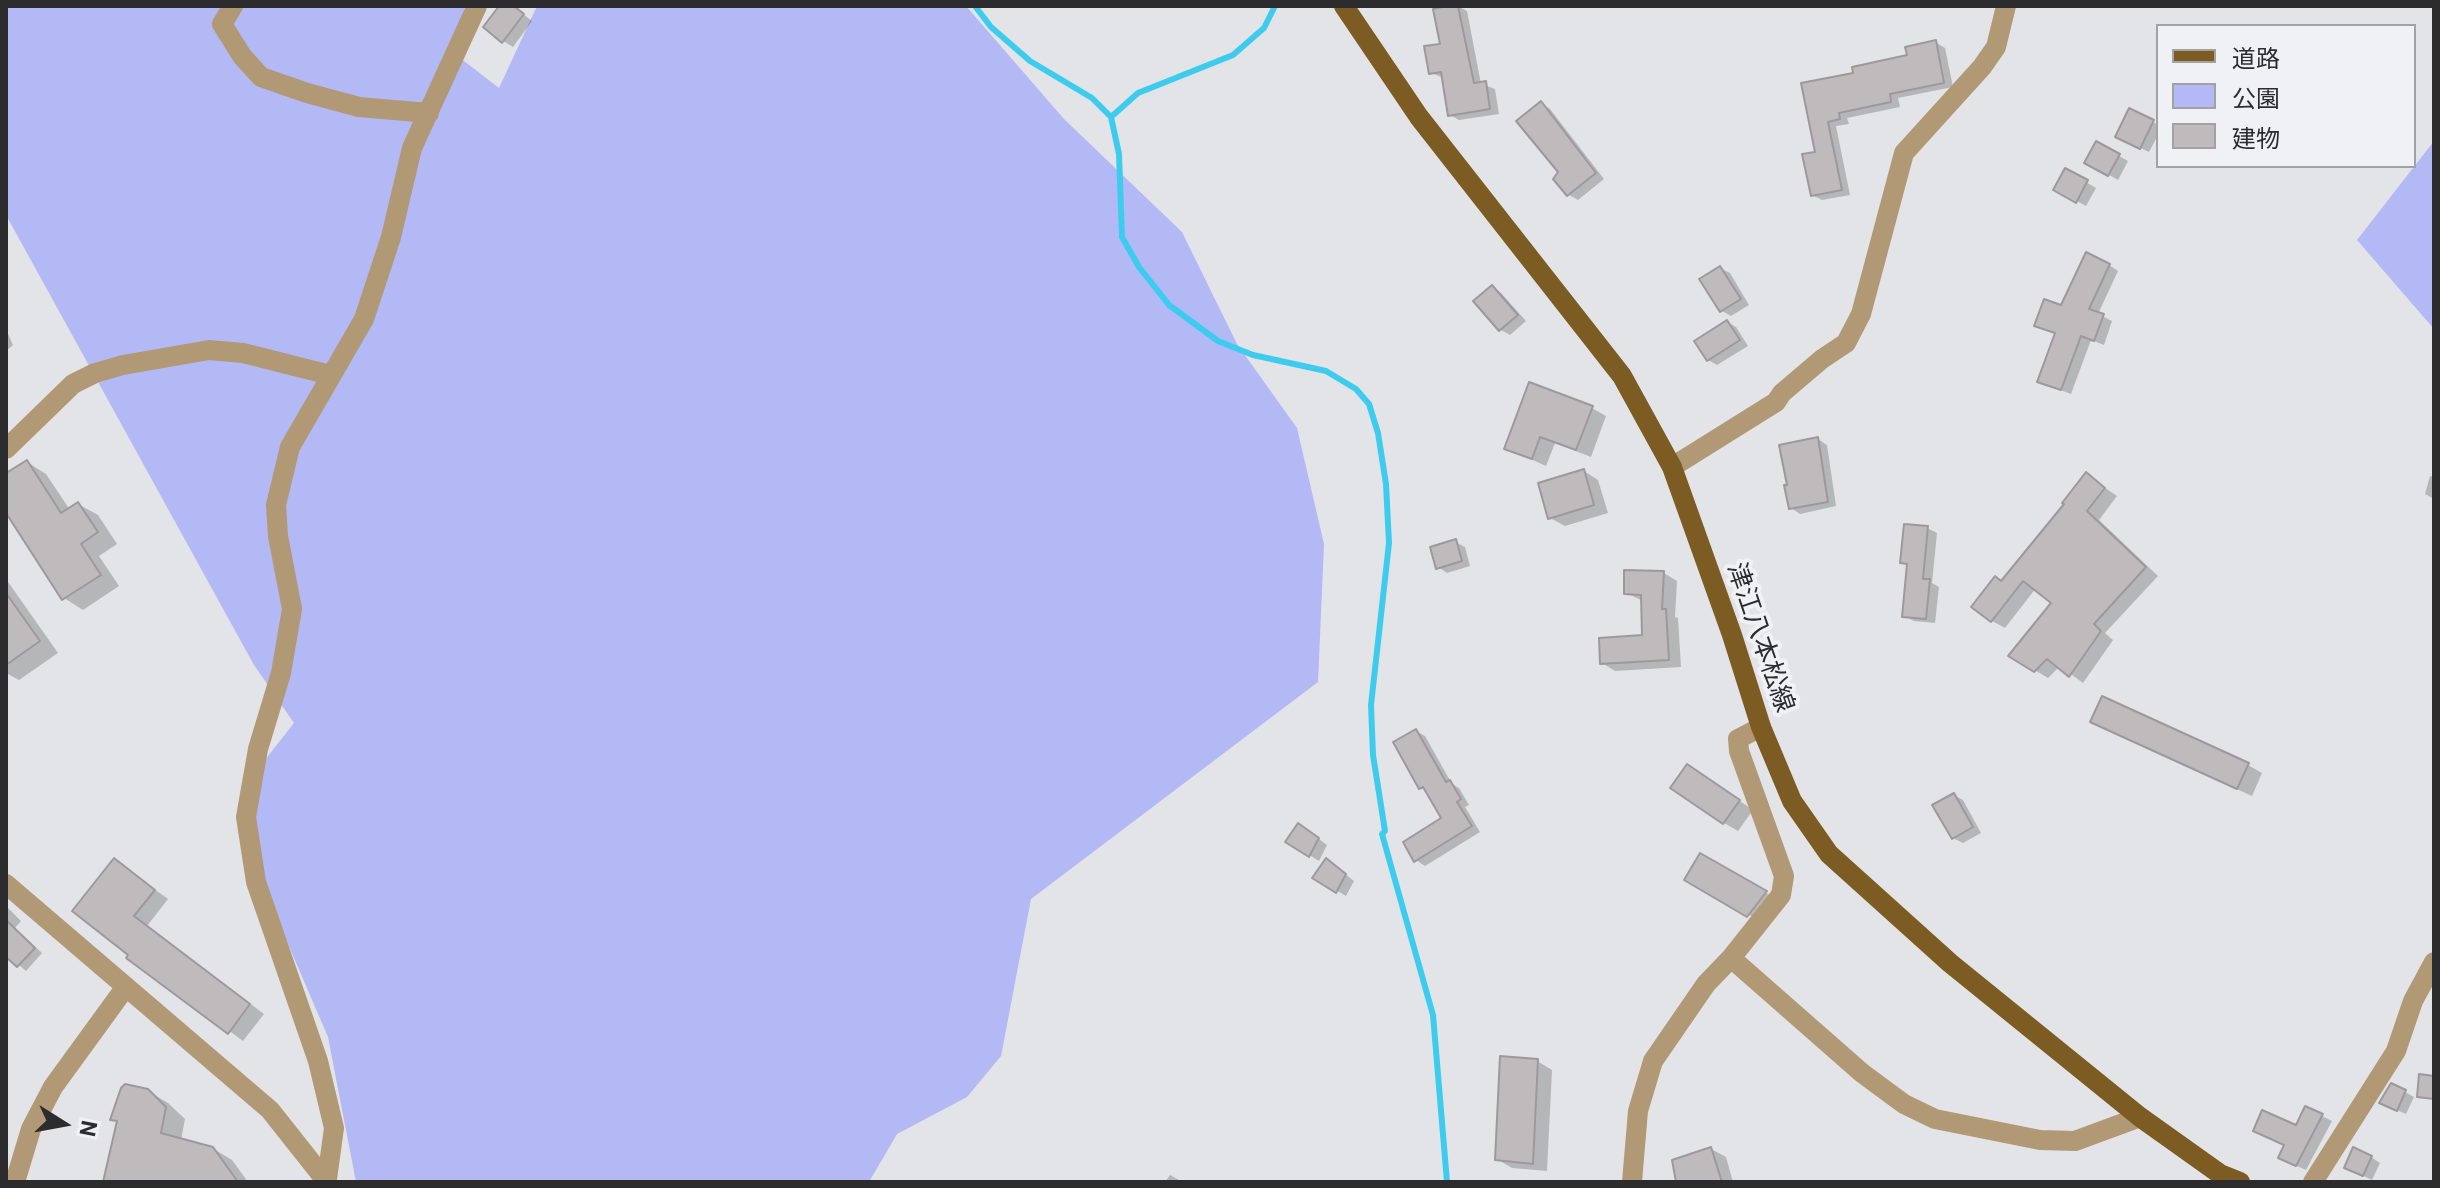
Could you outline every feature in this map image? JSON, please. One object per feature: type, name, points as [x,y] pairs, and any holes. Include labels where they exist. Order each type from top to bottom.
[{"type":"main road","name":"津江八本松線","points":[[1344,6],[1419,117],[1622,376],[1672,467],[1761,727],[1792,801],[1829,854],[1950,963],[2140,1117],[2220,1174],[2240,1182]]},
{"type":"street","points":[[233,6],[222,24],[242,56],[261,77],[359,107],[429,113]]},
{"type":"street","points":[[327,1180],[334,1128],[318,1061],[256,882],[246,817],[258,749],[281,673],[292,609],[278,536],[276,505],[290,447],[364,319],[391,237],[412,148],[477,6]]},
{"type":"street","points":[[1672,467],[1776,402],[1792,385],[1846,343],[1861,314],[1904,153],[1982,67],[1996,47],[2006,6]]},
{"type":"street","points":[[6,449],[73,384],[95,373],[123,365],[209,350],[243,353],[330,375]]},
{"type":"street","points":[[1632,1182],[1638,1111],[1653,1061],[1706,984],[1781,895],[1784,876],[1739,751],[1738,739],[1761,727]]},
{"type":"street","points":[[6,884],[270,1110],[327,1180]]},
{"type":"street","points":[[1731,958],[1862,1073],[1904,1104],[1935,1119],[2040,1140],[2075,1141],[2140,1117]]},
{"type":"street","points":[[2313,1182],[2396,1051],[2413,1001],[2434,962]]},
{"type":"street","points":[[13,1171],[53,1087],[125,988]]},
{"type":"green space","points":[[6,6],[465,6],[455,54],[499,88],[537,6],[966,6],[1064,119],[1182,232],[1237,344],[1297,428],[1324,544],[1318,682],[1031,899],[1001,1056],[967,1097],[897,1134],[869,1182],[356,1182],[328,1037],[254,865],[253,775],[294,723],[254,665],[6,215]]},
{"type":"green space","points":[[2434,141],[2434,329],[2357,240]]},
{"type":"building","points":[[499,6],[514,6],[524,14],[502,43],[483,27]]},
{"type":"building","points":[[1458,6],[1474,83],[1486,81],[1490,109],[1448,116],[1441,72],[1429,74],[1424,46],[1440,44],[1433,9]]},
{"type":"building","points":[[1936,40],[1944,83],[1890,94],[1891,102],[1839,113],[1840,119],[1828,122],[1842,190],[1811,196],[1802,154],[1815,152],[1801,83],[1853,73],[1852,67],[1907,55],[1905,47]]},
{"type":"building","points":[[1541,101],[1596,173],[1567,196],[1553,179],[1558,172],[1516,121]]},
{"type":"building","points":[[2129,108],[2154,120],[2140,149],[2115,137]]},
{"type":"building","points":[[2096,141],[2120,154],[2108,176],[2084,163]]},
{"type":"building","points":[[2065,168],[2088,180],[2076,203],[2053,190]]},
{"type":"building","points":[[2086,252],[2110,264],[2089,309],[2104,314],[2094,341],[2081,336],[2061,390],[2037,382],[2055,333],[2034,326],[2044,299],[2061,305]]},
{"type":"building","points":[[1720,266],[1741,299],[1720,312],[1699,279]]},
{"type":"building","points":[[1492,285],[1518,315],[1499,331],[1473,301]]},
{"type":"building","points":[[1727,320],[1740,340],[1707,361],[1694,341]]},
{"type":"building","points":[[1529,382],[1593,406],[1576,450],[1540,437],[1532,459],[1504,449]]},
{"type":"building","points":[[1818,437],[1828,502],[1789,509],[1779,445]]},
{"type":"building","points":[[27,460],[61,513],[78,502],[98,532],[81,544],[101,575],[62,600],[6,513],[6,473]]},
{"type":"building","points":[[1584,469],[1594,505],[1548,519],[1538,483]]},
{"type":"building","points":[[2086,472],[2105,488],[2087,511],[2146,567],[2094,624],[2101,631],[2069,677],[2047,659],[2034,672],[2008,656],[2051,603],[2023,581],[1991,622],[1971,607],[1995,576],[2001,581]]},
{"type":"building","points":[[1904,524],[1928,526],[1923,579],[1930,579],[1926,619],[1902,617],[1907,564],[1900,563]]},
{"type":"building","points":[[1456,539],[1462,561],[1436,569],[1430,547]]},
{"type":"building","points":[[1624,570],[1664,571],[1662,609],[1666,609],[1669,660],[1600,664],[1599,638],[1642,635],[1641,595],[1624,594]]},
{"type":"building","points":[[6,593],[40,641],[6,665]]},
{"type":"building","points":[[2102,696],[2249,763],[2237,789],[2090,722]]},
{"type":"building","points":[[1416,729],[1446,782],[1450,780],[1461,799],[1457,802],[1472,826],[1414,862],[1403,842],[1441,818],[1423,787],[1419,789],[1393,742]]},
{"type":"building","points":[[1687,764],[1740,800],[1723,824],[1670,788]]},
{"type":"building","points":[[1954,793],[1973,827],[1952,839],[1932,805]]},
{"type":"building","points":[[1298,823],[1319,838],[1309,857],[1285,842]]},
{"type":"building","points":[[1700,853],[1767,891],[1747,917],[1684,880]]},
{"type":"building","points":[[114,858],[155,890],[134,916],[250,1004],[228,1034],[126,958],[128,955],[72,911]]},
{"type":"building","points":[[1326,858],[1346,874],[1336,893],[1312,878]]},
{"type":"building","points":[[6,920],[35,948],[17,967],[6,957]]},
{"type":"building","points":[[1500,1056],[1538,1059],[1533,1164],[1495,1160]]},
{"type":"building","points":[[2419,1074],[2434,1076],[2434,1099],[2417,1097]]},
{"type":"building","points":[[2391,1083],[2406,1090],[2397,1111],[2379,1103]]},
{"type":"building","points":[[125,1084],[148,1089],[166,1107],[161,1133],[213,1147],[238,1182],[103,1182],[117,1121],[110,1120]]},
{"type":"building","points":[[2305,1106],[2323,1114],[2296,1166],[2278,1158],[2284,1145],[2253,1131],[2262,1110],[2296,1125]]},
{"type":"building","points":[[1711,1147],[1722,1182],[1676,1182],[1672,1160]]},
{"type":"building","points":[[2353,1147],[2372,1156],[2363,1176],[2344,1168]]},
{"type":"waterway","points":[[975,6],[991,27],[1030,61],[1092,98],[1111,117],[1119,154],[1122,237],[1139,267],[1169,305],[1218,341],[1253,355],[1326,371],[1356,389],[1369,404],[1378,433],[1386,484],[1389,543],[1371,705],[1373,755],[1385,831],[1382,834],[1433,1015],[1447,1182]]},
{"type":"waterway","points":[[1111,117],[1138,93],[1233,55],[1264,28],[1275,6]]}]
